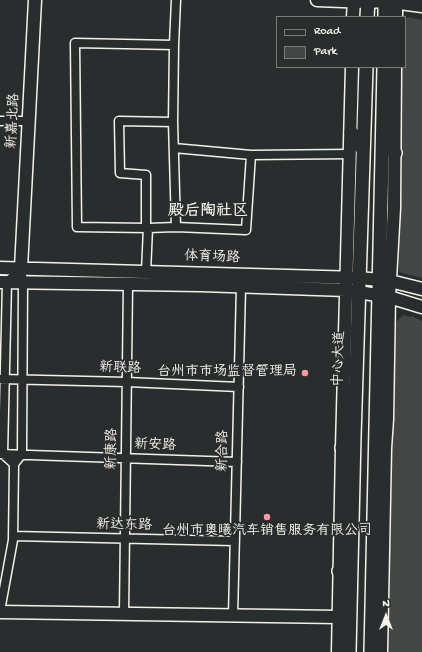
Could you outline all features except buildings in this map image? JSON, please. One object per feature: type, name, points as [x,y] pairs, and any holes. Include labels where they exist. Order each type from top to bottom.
[{"type":"main road","name":"新嘉北路","points":[[21,268],[35,0]]},
{"type":"main road","points":[[316,0],[391,1],[422,6]]},
{"type":"main road","points":[[353,16],[354,1]]},
{"type":"main road","points":[[367,16],[368,1]]},
{"type":"main road","points":[[385,16],[391,1]]},
{"type":"main road","points":[[391,1],[396,16]]},
{"type":"main road","points":[[352,68],[350,154],[353,277]]},
{"type":"main road","name":"中心大道","points":[[349,652],[354,436],[352,291],[363,150],[366,68]]},
{"type":"main road","points":[[384,68],[383,132],[385,280]]},
{"type":"main road","points":[[371,652],[376,433],[385,280],[394,208],[396,68]]},
{"type":"main road","points":[[350,132],[363,150]]},
{"type":"main road","points":[[383,132],[395,153]]},
{"type":"main road","name":"体育场路","points":[[0,268],[353,277],[385,280],[422,289]]},
{"type":"main road","points":[[3,282],[128,284],[352,291],[384,296],[422,307]]},
{"type":"main road","points":[[338,652],[342,448],[352,291]]},
{"type":"main road","points":[[380,652],[387,419],[384,296]]},
{"type":"main road","points":[[376,433],[385,454]]},
{"type":"main road","points":[[342,448],[354,436]]},
{"type":"main road","points":[[339,571],[350,598]]},
{"type":"main road","points":[[373,589],[382,574]]},
{"type":"main road","points":[[0,612],[338,617]]},
{"type":"street","points":[[176,0],[173,122],[176,227]]},
{"type":"street","points":[[174,45],[75,43],[77,228],[176,227],[246,230],[251,155]]},
{"type":"street","points":[[0,121],[29,122]]},
{"type":"street","points":[[146,272],[146,175],[120,173],[119,121],[173,122]]},
{"type":"street","points":[[174,148],[251,155],[350,154]]},
{"type":"street","points":[[0,612],[13,536],[14,464],[22,454],[23,282],[21,268],[3,282],[2,454],[14,464]]},
{"type":"street","name":"新康路","points":[[124,614],[128,284]]},
{"type":"street","name":"新合路","points":[[233,616],[241,287]]},
{"type":"street","name":"新联路","points":[[2,379],[127,382],[239,387]]},
{"type":"street","name":"新安路","points":[[2,454],[237,462]]},
{"type":"street","name":"新达东路","points":[[13,536],[235,541]]},
{"type":"green space","points":[[408,17],[422,20],[422,278],[399,272],[401,68],[406,68],[406,20]]},
{"type":"green space","points":[[403,315],[410,317],[412,316],[422,321],[422,652],[387,652],[394,324]]},
{"type":"place","name":"台州市市场监督管理局","points":[[305,373]]},
{"type":"place","name":"台州市奥曦汽车销售服务有限公司","points":[[267,517]]},
{"type":"district","name":"殿后陶社区","points":[[208,213]]}]
